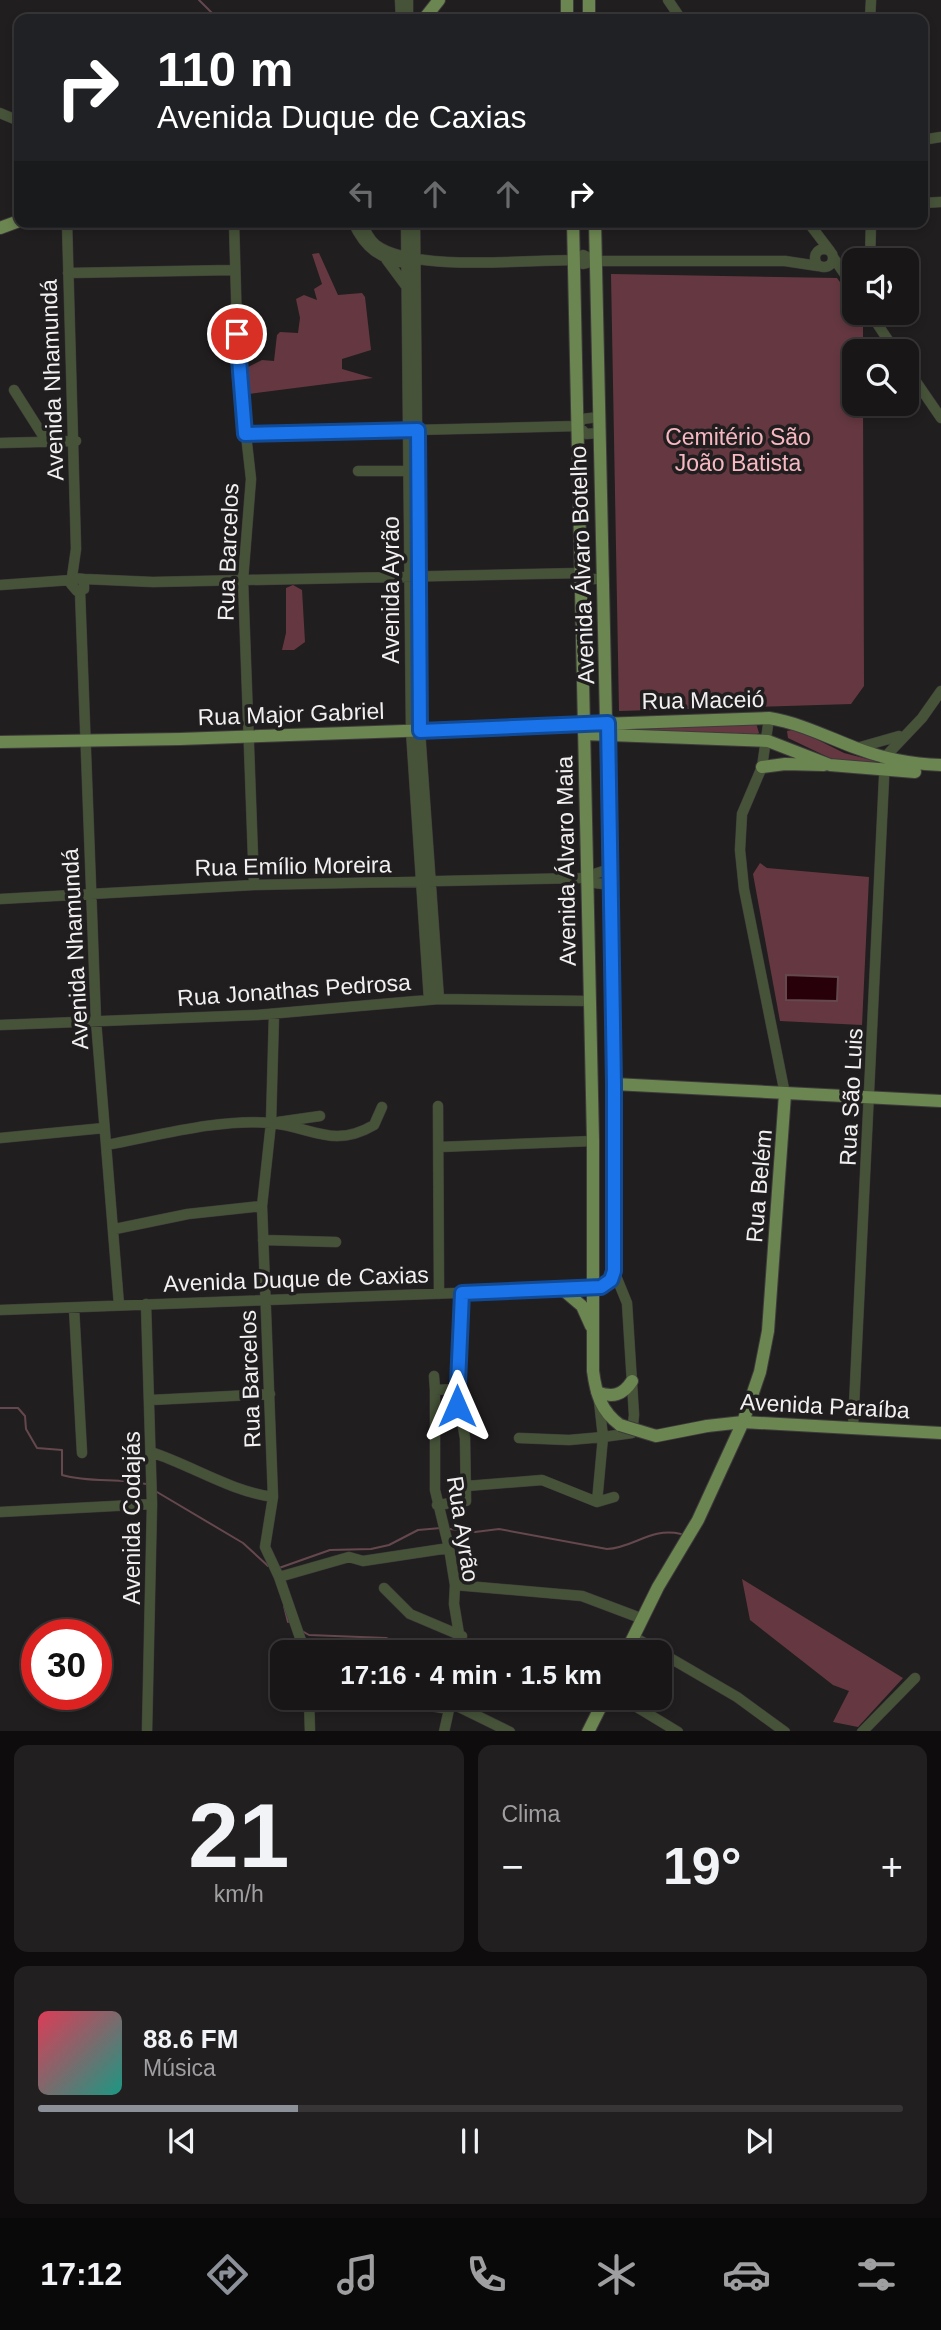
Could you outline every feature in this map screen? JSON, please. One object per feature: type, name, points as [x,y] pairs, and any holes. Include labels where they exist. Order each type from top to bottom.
[{"type":"main road","name":"Avenida Álvaro Maia","points":[[573,228],[593,1141],[593,1288]]},
{"type":"main road","points":[[595,228],[599,417]]},
{"type":"main road","name":"Avenida Álvaro Botelho","points":[[599,417],[611,884],[614,1271]]},
{"type":"main road","name":"Rua Maceió","points":[[584,729],[769,718],[796,723],[857,748],[884,763],[941,773]]},
{"type":"main road","points":[[789,747],[782,739],[781,731],[786,725],[796,723]]},
{"type":"main road","name":"Rua Major Gabriel","points":[[0,742],[584,729]]},
{"type":"main road","name":"Rua Maceió","points":[[608,729],[768,741],[830,765],[941,765]]},
{"type":"main road","points":[[762,767],[785,764],[830,765]]},
{"type":"main road","points":[[614,1084],[941,1101]]},
{"type":"main road","name":"Rua Belém","points":[[632,1640],[698,1520],[743,1422],[760,1371],[768,1331],[785,1094]]},
{"type":"main road","points":[[614,1271],[606,1285],[593,1288],[598,1396],[615,1396],[622,1393],[632,1381]]},
{"type":"main road","points":[[562,1289],[582,1306],[593,1331]]},
{"type":"main road","name":"Avenida Paraíba","points":[[598,1396],[611,1418],[620,1425],[656,1436],[743,1422],[941,1433]]},
{"type":"main road","points":[[588,1731],[599,1710]]},
{"type":"street","name":"Avenida Nhamundá","points":[[69,228],[76,549],[90,895],[96,1021],[115,1229],[119,1305]]},
{"type":"street","name":"Rua Barcelos","points":[[234,228],[234,270],[251,495],[243,580],[254,885]]},
{"type":"street","points":[[356,228],[364,244],[386,259],[401,276],[408,290]]},
{"type":"street","points":[[365,228],[370,239],[378,246],[411,261]]},
{"type":"street","name":"Avenida Ayrão","points":[[407,228],[411,261],[416,731],[434,1000]]},
{"type":"street","name":"Avenida Ayrão","points":[[414,228],[408,290],[413,430],[409,471],[415,577]]},
{"type":"street","points":[[810,228],[823,266]]},
{"type":"street","points":[[812,228],[842,270]]},
{"type":"street","points":[[870,248],[871,228]]},
{"type":"street","points":[[785,261],[817,253],[831,254]]},
{"type":"street","points":[[823,266],[831,254]]},
{"type":"street","points":[[386,259],[574,260],[583,264],[596,261],[785,261],[823,266],[842,278]]},
{"type":"street","points":[[70,273],[234,270]]},
{"type":"street","points":[[919,386],[941,418]]},
{"type":"street","points":[[14,390],[47,442]]},
{"type":"street","points":[[578,426],[585,418],[599,417]]},
{"type":"street","points":[[245,434],[578,426],[586,434],[599,433]]},
{"type":"street","points":[[0,443],[75,441]]},
{"type":"street","points":[[358,471],[409,471]]},
{"type":"street","points":[[0,586],[581,573],[589,579],[604,573]]},
{"type":"street","points":[[884,763],[909,730],[927,713],[941,691]]},
{"type":"street","name":"Rua Belém","points":[[769,718],[768,741],[762,767],[742,814],[741,870],[785,1094]]},
{"type":"street","points":[[857,748],[890,741],[909,730]]},
{"type":"street","points":[[906,763],[902,747],[909,730]]},
{"type":"street","name":"Rua São Luis","points":[[853,1427],[884,763]]},
{"type":"street","name":"Rua Emílio Moreira","points":[[0,899],[254,885],[587,878],[610,869]]},
{"type":"street","name":"Rua Emílio Moreira","points":[[587,878],[595,883],[611,884]]},
{"type":"street","name":"Rua Jonathas Pedrosa","points":[[0,1025],[274,1014],[434,1000],[590,1001]]},
{"type":"street","name":"Rua Barcelos","points":[[274,1014],[271,1123],[262,1206],[273,1497],[265,1546],[301,1640]]},
{"type":"street","points":[[438,1106],[439,1294]]},
{"type":"street","points":[[271,1123],[349,1137],[374,1125],[382,1107]]},
{"type":"street","points":[[106,1145],[205,1128],[320,1116]]},
{"type":"street","points":[[0,1138],[104,1128]]},
{"type":"street","points":[[439,1147],[593,1141]]},
{"type":"street","points":[[115,1229],[188,1214],[262,1206]]},
{"type":"street","points":[[263,1240],[336,1242]]},
{"type":"street","points":[[519,1437],[569,1440],[632,1433],[627,1303],[614,1271]]},
{"type":"street","name":"Avenida Duque de Caxias","points":[[0,1310],[593,1288]]},
{"type":"street","points":[[437,1505],[466,1501],[465,1438],[456,1389],[462,1293]]},
{"type":"street","name":"Avenida Codajás","points":[[146,1304],[151,1400],[152,1504],[148,1731]]},
{"type":"street","points":[[74,1308],[82,1453]]},
{"type":"street","name":"Rua Ayrão","points":[[435,1376],[437,1505],[449,1548],[455,1585],[454,1604],[461,1640]]},
{"type":"street","points":[[435,1390],[456,1389]]},
{"type":"street","points":[[151,1400],[270,1394]]},
{"type":"street","points":[[597,1502],[603,1437],[598,1396]]},
{"type":"street","points":[[151,1452],[187,1464],[242,1491],[273,1497]]},
{"type":"street","points":[[467,1486],[542,1480],[597,1502],[614,1497]]},
{"type":"street","points":[[0,1512],[152,1504]]},
{"type":"street","points":[[279,1577],[349,1557],[363,1561],[449,1548]]},
{"type":"street","points":[[455,1585],[582,1596],[643,1619]]},
{"type":"street","points":[[384,1588],[411,1614],[455,1640]]},
{"type":"street","points":[[634,1637],[737,1697],[785,1731]]},
{"type":"street","points":[[862,1731],[915,1678]]},
{"type":"street","points":[[309,1710],[310,1731]]},
{"type":"street","points":[[444,1731],[449,1710]]},
{"type":"street","points":[[466,1710],[510,1731]]},
{"type":"street","points":[[642,1710],[678,1731]]},
{"type":"green space","points":[[319,253],[338,295],[362,293],[365,297],[371,350],[342,359],[342,369],[373,378],[249,394],[248,367],[262,360],[274,361],[277,335],[280,332],[298,333],[300,318],[296,299],[304,295],[317,300],[314,289],[322,284],[312,254]]},
{"type":"green space","name":"Cemitério São João Batista","points":[[611,274],[837,278],[842,285],[842,325],[863,325],[863,339],[842,339],[842,416],[863,416],[864,686],[851,704],[619,711]]},
{"type":"green space","points":[[293,585],[302,590],[305,642],[294,650],[282,650],[286,633],[286,588]]},
{"type":"green space","points":[[756,723],[759,733],[756,735],[611,731],[611,728]]},
{"type":"green space","points":[[796,729],[844,753],[902,768],[832,759],[788,738],[787,731]]},
{"type":"green space","points":[[760,863],[767,868],[869,877],[862,1025],[780,1021],[753,874]]},
{"type":"green space","points":[[742,1579],[903,1678],[858,1727],[833,1722],[849,1691],[833,1685],[750,1620]]},
{"type":"shaded area","points":[[786,975],[838,977],[837,1001],[786,1000]]},
{"type":"waterway","points":[[199,0],[213,14]]},
{"type":"waterway","points":[[0,1408],[18,1408],[25,1416],[26,1429],[37,1448],[62,1450],[62,1475],[146,1484]]},
{"type":"waterway","points":[[157,1492],[243,1543],[268,1566]]},
{"type":"waterway","points":[[279,1568],[330,1550],[371,1549],[389,1545],[418,1530],[441,1528]]},
{"type":"waterway","points":[[450,1529],[475,1532],[499,1529],[607,1549],[660,1533],[681,1534]]},
{"type":"waterway","points":[[284,1606],[288,1622]]},
{"type":"waterway","points":[[302,1631],[309,1635],[391,1640]]},
{"type":"route","points":[[237,334],[245,434],[418,430],[420,731],[608,723],[614,1271],[611,1280],[601,1287],[462,1293],[457,1406]]}]
